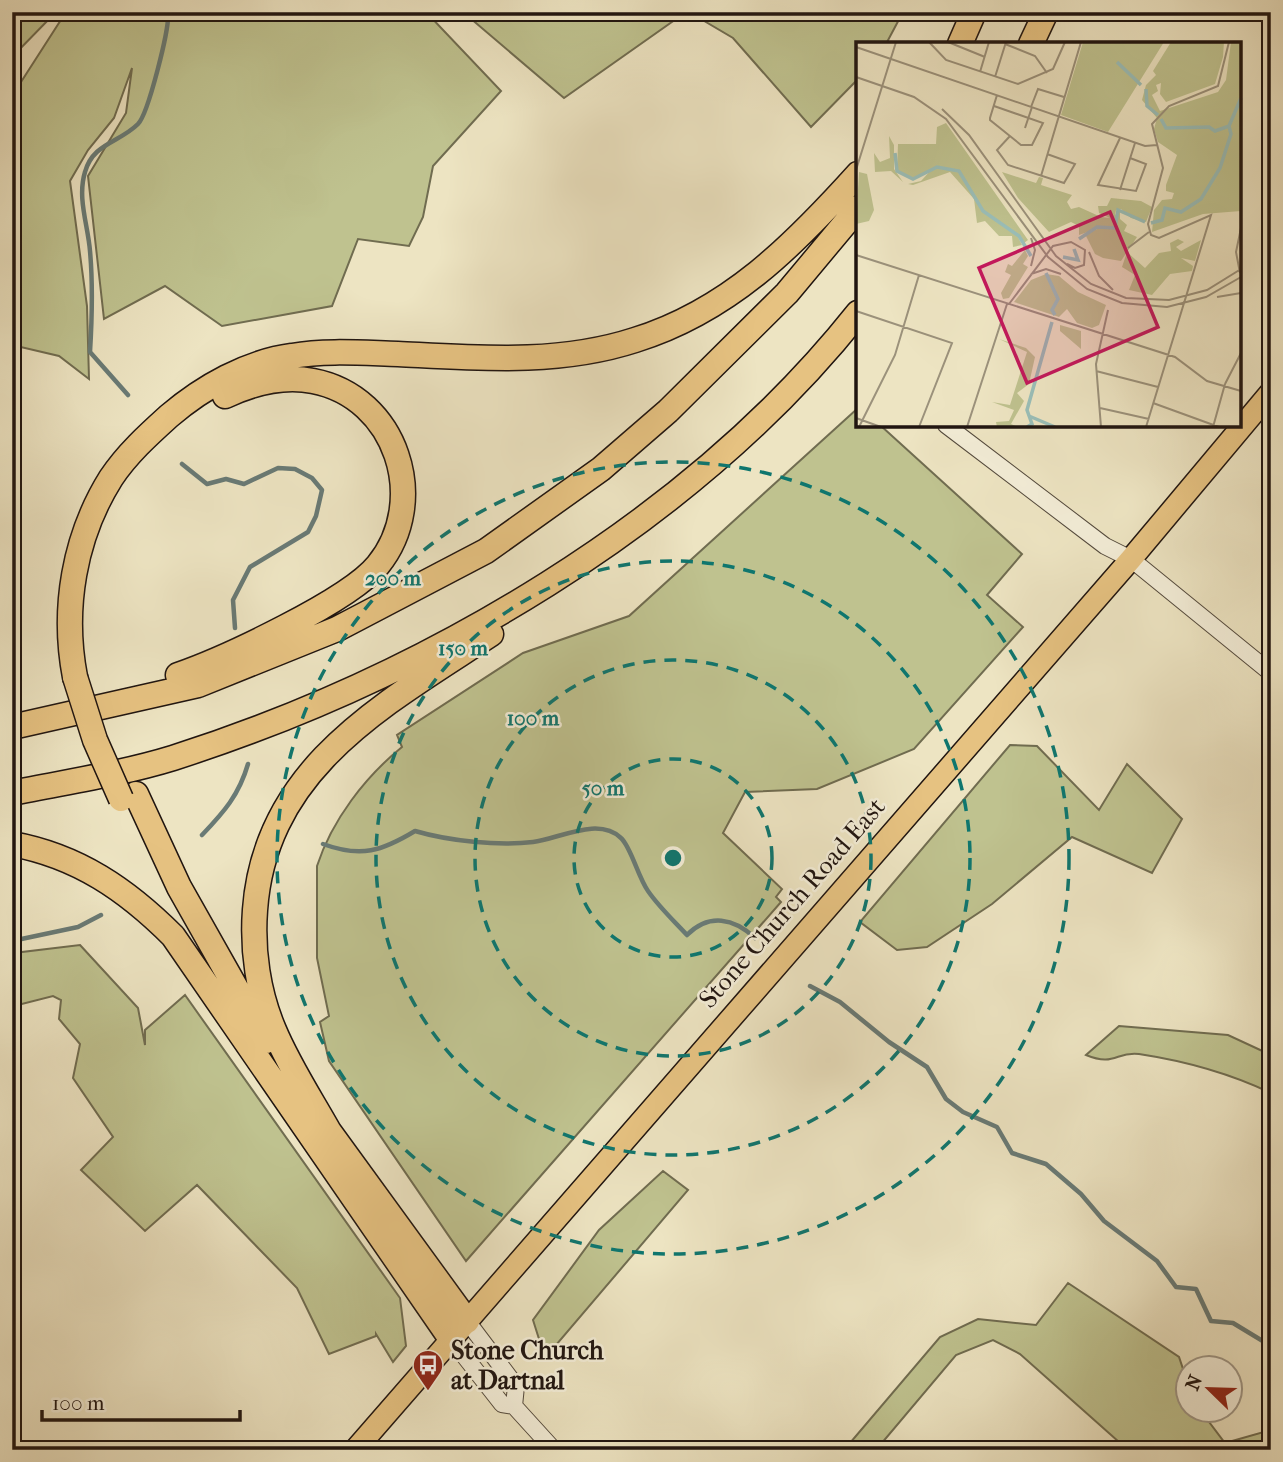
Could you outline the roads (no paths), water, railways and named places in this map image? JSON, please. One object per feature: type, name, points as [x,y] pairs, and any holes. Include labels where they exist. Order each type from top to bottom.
[{"type":"highway","points":[[961,42],[974,12]]},
{"type":"highway","points":[[1032,42],[1046,12]]},
{"type":"highway","points":[[235,1022],[159,881],[111,736],[69,642],[70,600],[87,523],[117,468],[145,437],[188,400],[248,368],[291,356],[334,353],[520,358],[562,356],[635,340],[695,316],[729,296],[802,236],[856,176]]},
{"type":"highway","points":[[12,727],[198,685],[337,629],[486,551],[601,469],[668,411],[787,293],[856,210]]},
{"type":"highway","points":[[12,793],[171,759],[307,708],[460,634],[555,580],[634,526],[784,395],[856,315]]},
{"type":"highway","points":[[60,718],[194,669],[271,633],[365,579],[390,548],[404,505],[398,454],[389,435],[373,414],[332,386],[314,381],[278,380],[242,388],[220,398],[184,422],[150,452],[125,486],[93,551],[84,614],[83,676]]},
{"type":"highway","points":[[330,1133],[274,1030],[258,975],[254,928],[256,900],[261,871],[275,827],[300,784],[339,741],[423,676],[531,608],[555,580]]},
{"type":"highway","points":[[129,797],[213,950],[292,1083],[330,1133],[459,1330]]},
{"type":"highway","points":[[12,844],[60,856],[98,874],[145,908],[173,936],[459,1330]]},
{"type":"main road","name":"Stone Church Road East","points":[[355,1450],[1131,559],[1271,392]]},
{"type":"street","points":[[949,427],[1105,546],[1131,559],[1271,673]]},
{"type":"street","points":[[459,1330],[516,1386],[514,1406]]},
{"type":"street","points":[[459,1330],[502,1404],[514,1406],[554,1450]]},
{"type":"waterway","points":[[128,395],[90,352],[92,276],[83,182],[94,155],[131,130],[142,117],[162,52],[168,12]]},
{"type":"waterway","points":[[182,464],[207,484],[226,479],[244,484],[278,468],[295,469],[312,478],[322,490],[316,516],[308,532],[250,567],[233,600],[235,628]]},
{"type":"waterway","points":[[202,835],[230,802],[248,764]]},
{"type":"waterway","points":[[323,844],[349,851],[371,850],[381,848],[415,831],[474,842],[519,843],[601,829],[612,832],[625,842],[648,891],[687,935],[704,923],[721,921],[739,926],[755,938]]},
{"type":"waterway","points":[[12,941],[78,927],[101,915]]},
{"type":"waterway","points":[[810,986],[840,1002],[889,1042],[927,1067],[946,1099],[963,1112],[997,1127],[1012,1153],[1046,1164],[1081,1194],[1104,1221],[1157,1261],[1176,1287],[1196,1289],[1211,1321],[1233,1323],[1271,1346]]},
{"type":"place","name":"Stone Church at Dartnal","points":[[428,1392]]}]
